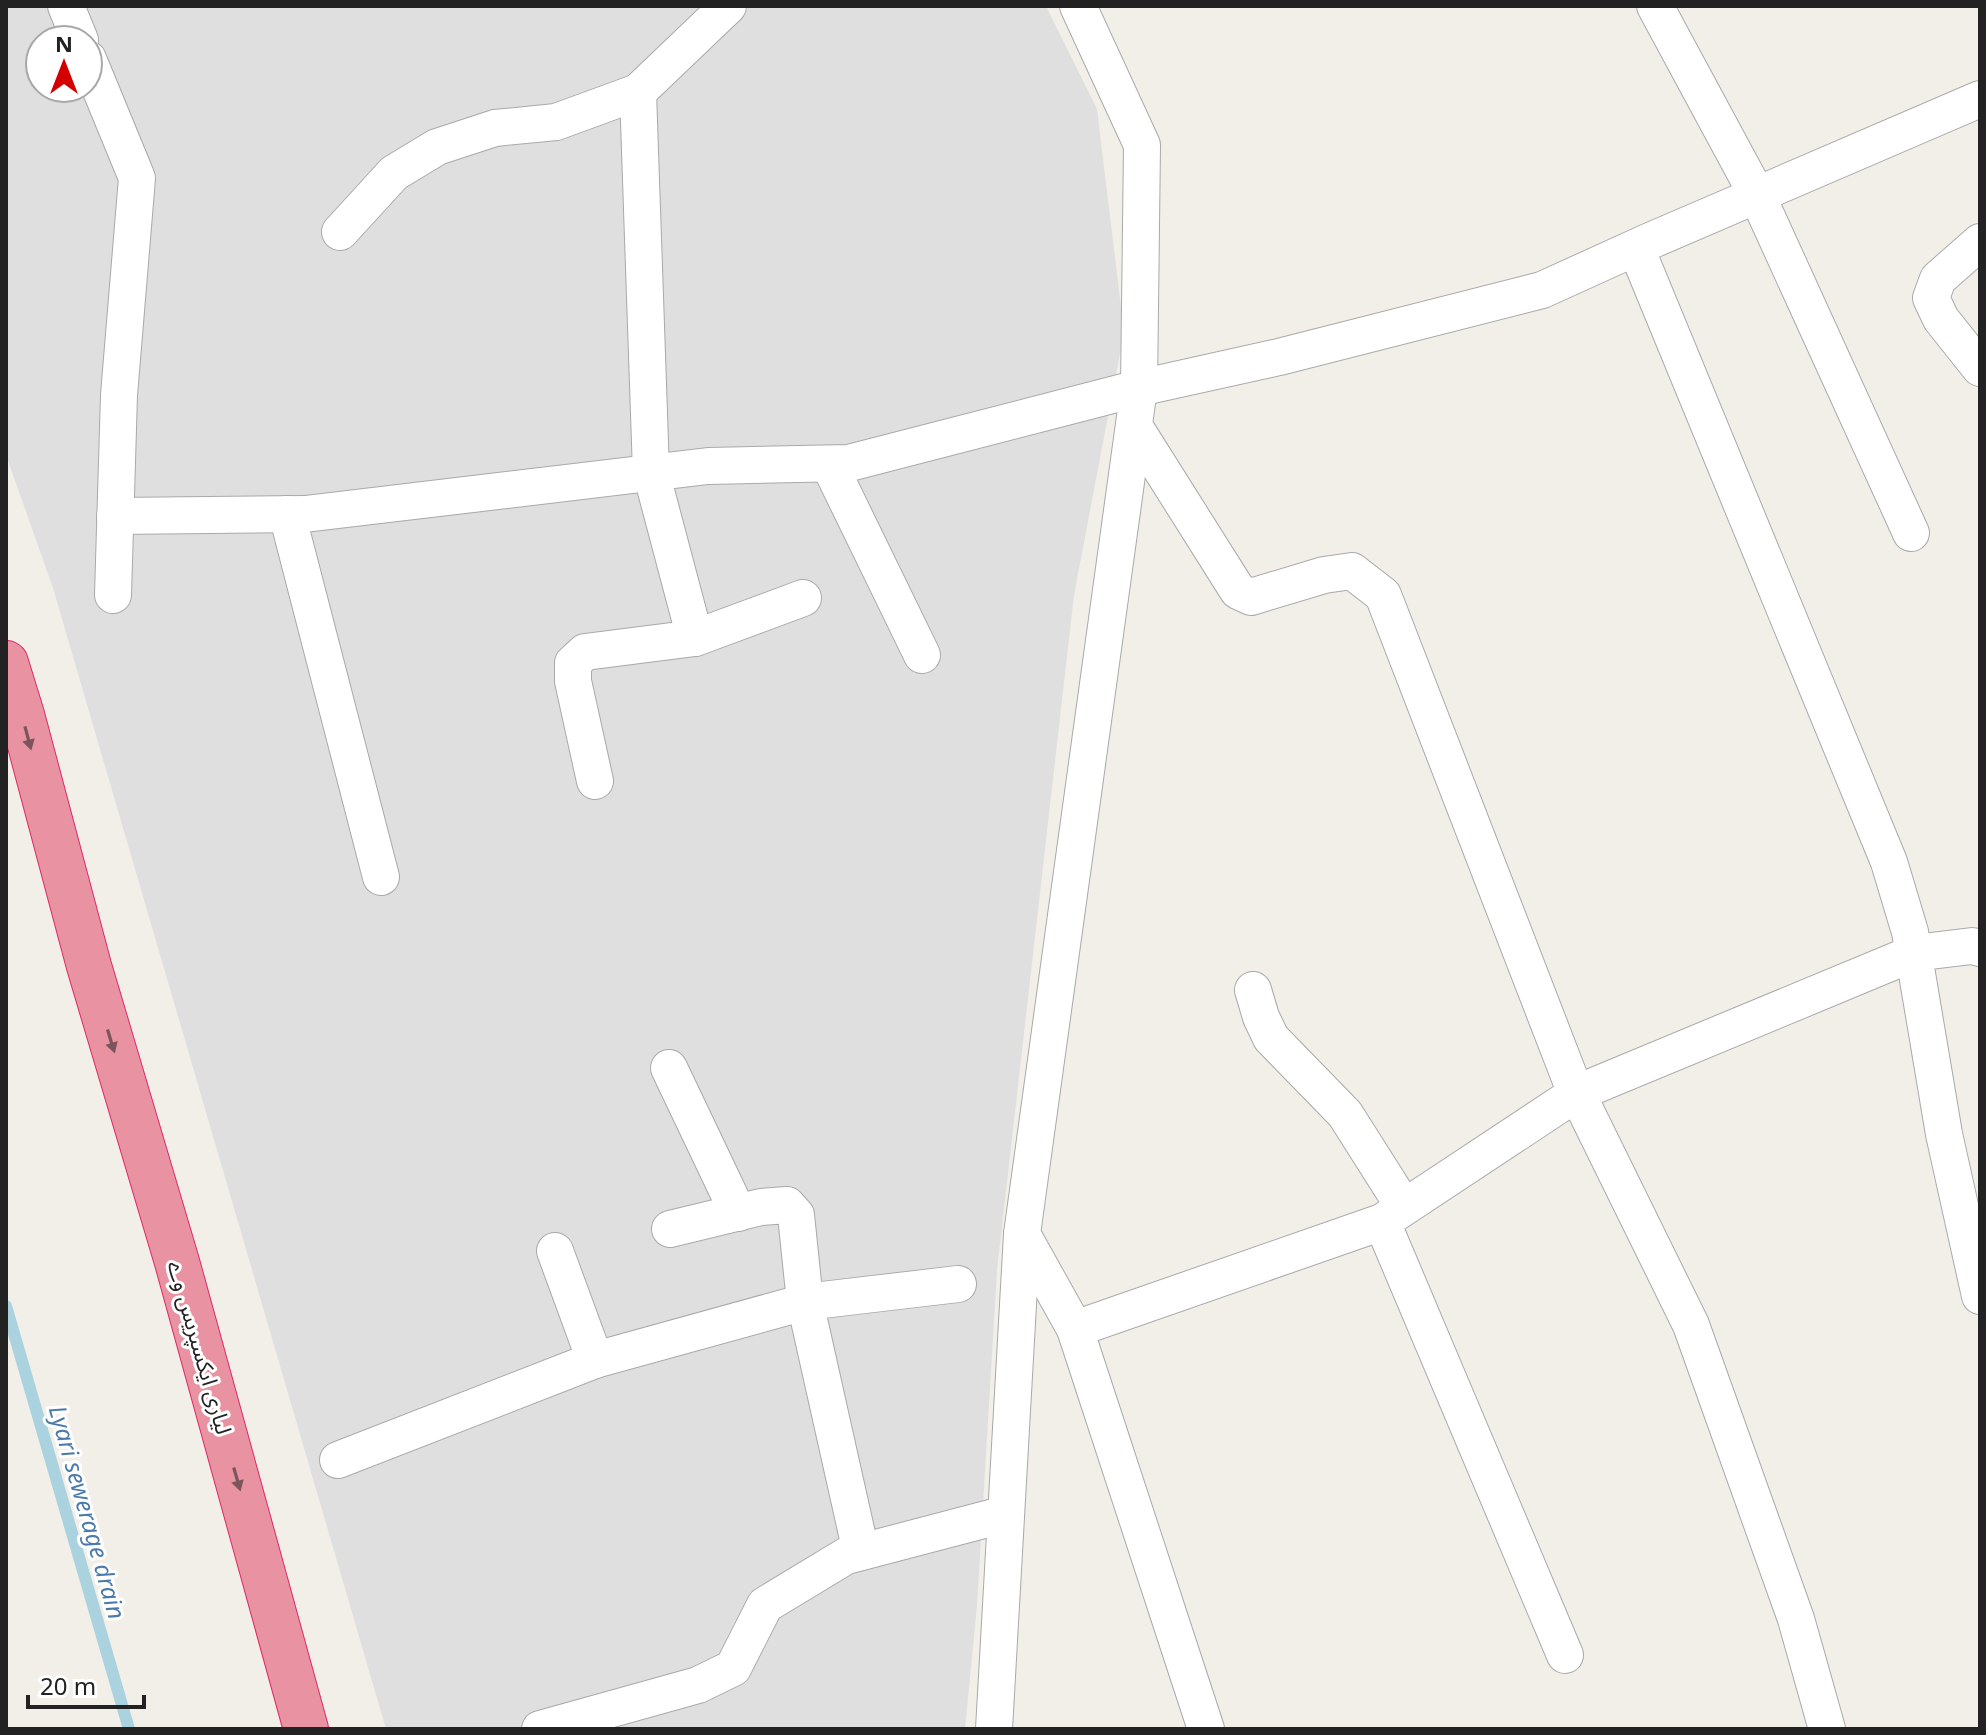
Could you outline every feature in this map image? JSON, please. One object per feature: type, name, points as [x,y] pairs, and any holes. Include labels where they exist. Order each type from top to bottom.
[{"type":"highway","points":[[6,663],[89,966]]},
{"type":"highway","points":[[6,767],[89,966]]},
{"type":"highway","name":"لیاری ایکسپریس وے","points":[[89,966],[177,1262],[306,1729]]},
{"type":"street","points":[[340,232],[394,173],[437,147],[495,128],[556,122],[638,92],[728,6]]},
{"type":"street","points":[[994,1729],[1022,1234],[1139,388],[1142,145],[1078,6]]},
{"type":"street","points":[[1655,6],[1757,195],[1911,533]]},
{"type":"street","points":[[638,92],[651,472],[695,638]]},
{"type":"street","points":[[104,98],[137,178],[119,395],[113,595]]},
{"type":"street","points":[[115,516],[305,514],[708,466],[849,463],[1139,388],[1279,357],[1542,290],[1980,99]]},
{"type":"street","points":[[1980,242],[1938,279],[1931,298],[1941,319],[1980,368]]},
{"type":"street","points":[[1636,248],[1889,862],[1910,932],[1944,1134],[1980,1296]]},
{"type":"street","points":[[1134,426],[1238,591],[1251,597],[1324,575],[1352,571],[1383,595],[1577,1093],[1691,1325],[1796,1619],[1827,1729]]},
{"type":"street","points":[[829,464],[922,655]]},
{"type":"street","points":[[287,514],[381,877]]},
{"type":"street","points":[[595,781],[573,681],[573,663],[585,652],[695,638],[803,598]]},
{"type":"street","points":[[1075,1329],[1393,1215],[1577,1093],[1914,953],[1972,946],[1980,948]]},
{"type":"street","points":[[1253,990],[1271,1038],[1345,1114],[1393,1215],[1565,1655]]},
{"type":"street","points":[[669,1068],[738,1213]]},
{"type":"street","points":[[670,1229],[761,1207],[787,1205],[796,1215],[805,1302],[861,1552]]},
{"type":"street","points":[[1022,1234],[1075,1329],[1206,1729]]},
{"type":"street","points":[[555,1251],[595,1360]]},
{"type":"street","points":[[338,1460],[595,1360],[805,1302],[958,1284]]},
{"type":"street","points":[[540,1729],[698,1685],[733,1668],[765,1605],[846,1556],[1006,1514]]},
{"type":"shaded area","points":[[6,6],[1046,6],[1097,109],[1124,332],[1074,595],[997,1270],[977,1606],[965,1729],[386,1729],[53,588],[6,455]]},
{"type":"waterway","name":"Lyari sewerage drain","points":[[6,1306],[129,1729]]}]
